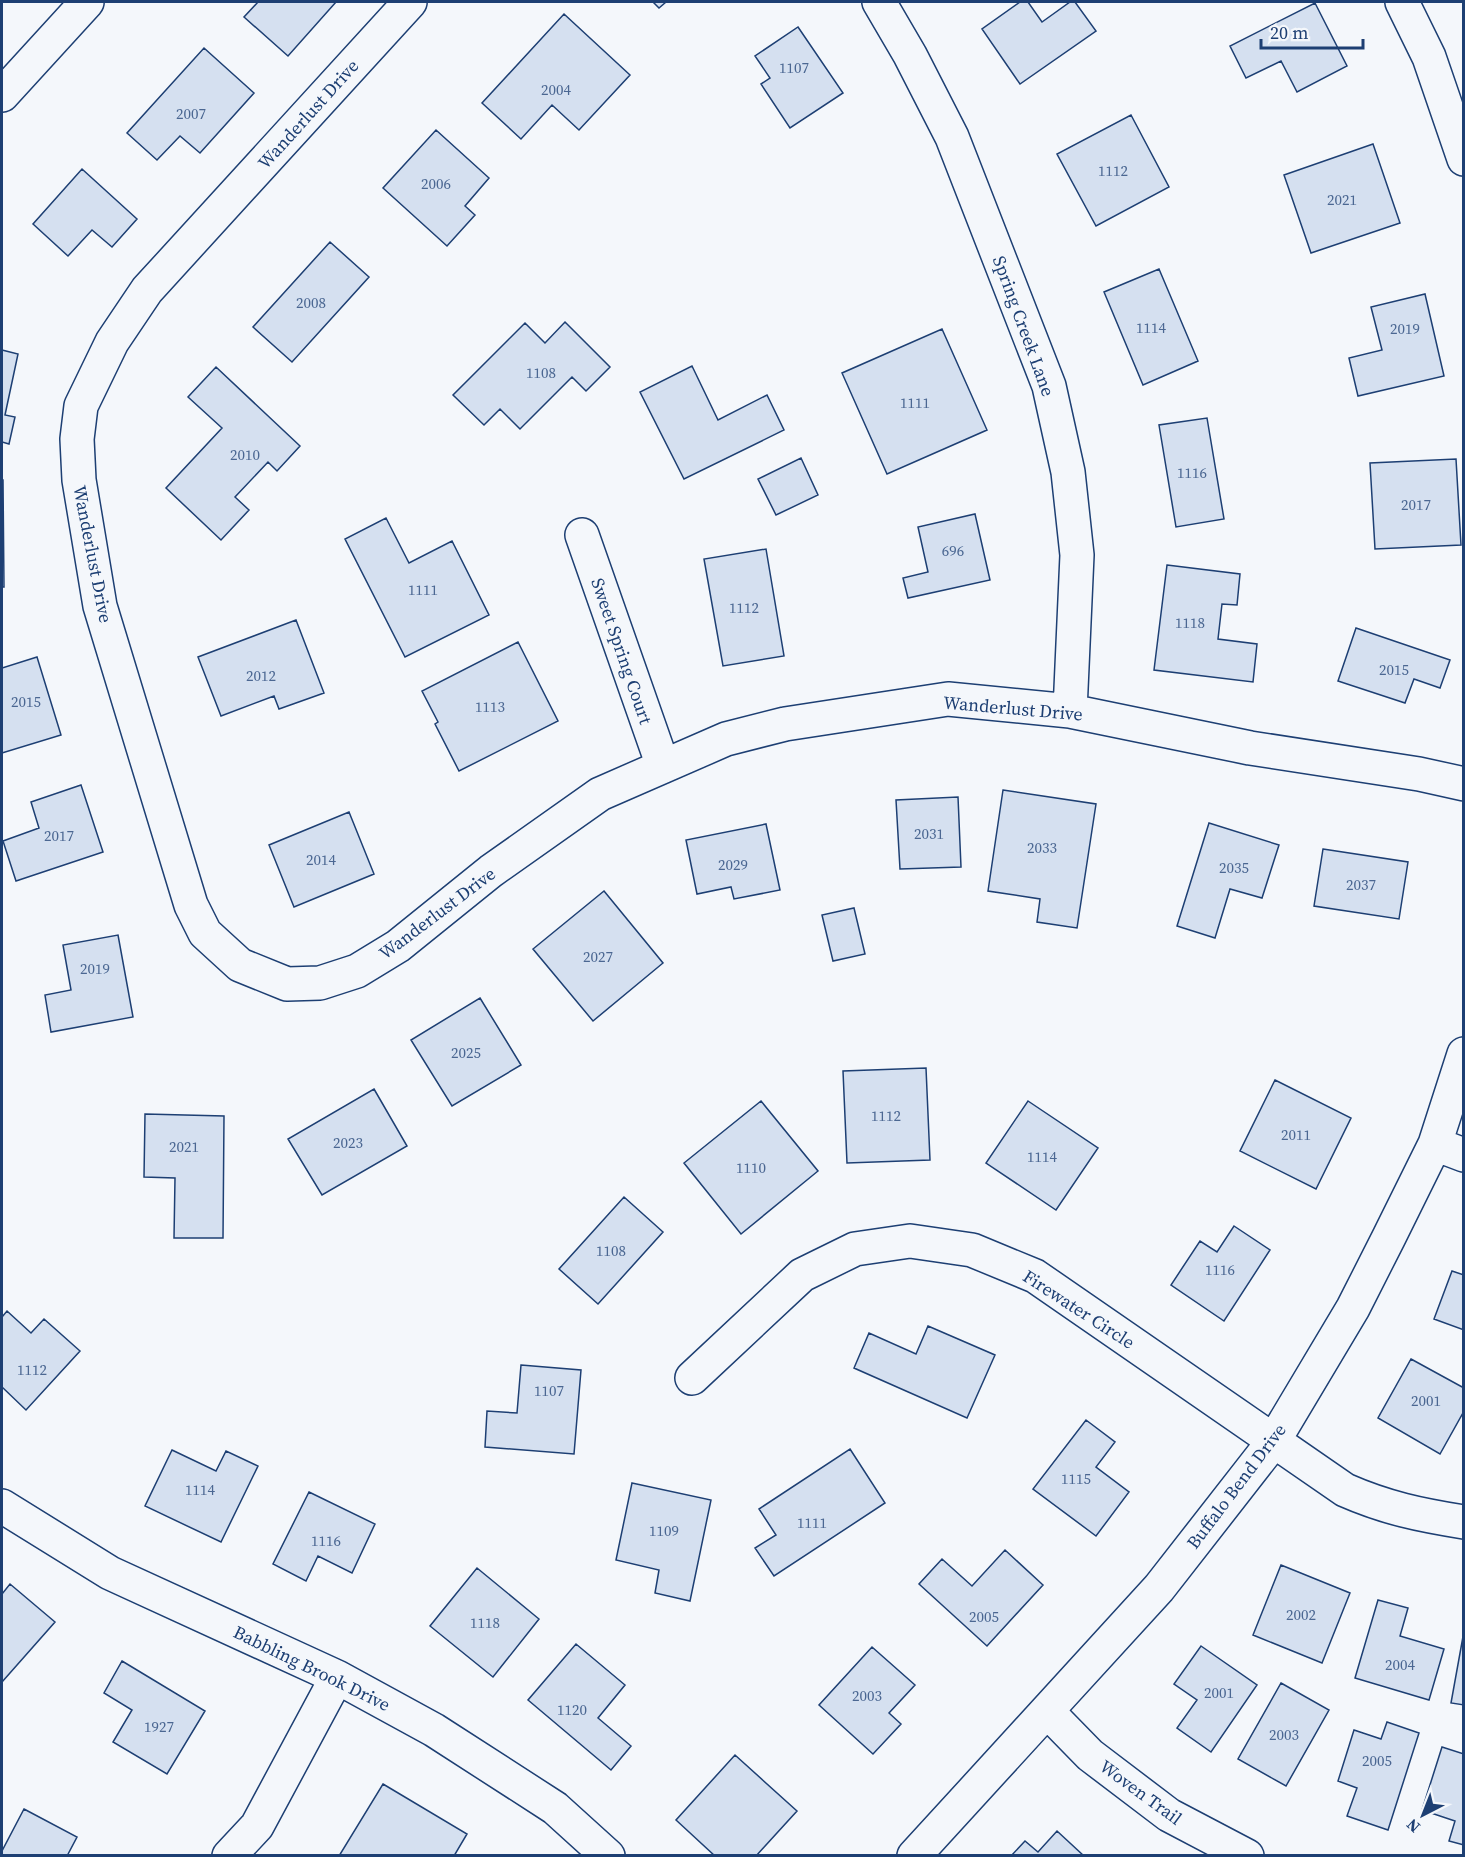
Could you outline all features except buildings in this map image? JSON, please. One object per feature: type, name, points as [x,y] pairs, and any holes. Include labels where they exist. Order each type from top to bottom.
[{"type":"street","points":[[2,94],[87,2]]},
{"type":"street","name":"Wanderlust Drive","points":[[410,2],[147,290],[112,342],[81,406],[77,439],[79,480],[100,606],[191,905],[205,933],[240,965],[287,984],[320,983],[357,971],[398,946],[491,871],[600,794],[726,739],[785,724],[948,699],[1070,711],[1250,748],[1419,774],[1464,784]]},
{"type":"street","name":"Spring Creek Lane","points":[[879,2],[910,55],[952,137],[1049,386],[1068,471],[1077,555],[1070,711]]},
{"type":"street","points":[[1402,2],[1429,57],[1464,159]]},
{"type":"street","name":"Sweet Spring Court","points":[[582,535],[663,766]]},
{"type":"street","name":"Buffalo Bend Drive","points":[[914,1856],[1159,1588],[1273,1442],[1449,1149],[1464,1054]]},
{"type":"street","name":"Firewater Circle","points":[[692,1378],[802,1275],[855,1249],[910,1241],[972,1250],[1035,1276],[1345,1490],[1377,1504],[1414,1514],[1464,1522]]},
{"type":"street","name":"Babbling Brook Drive","points":[[2,1506],[110,1573],[337,1677],[434,1730],[555,1808],[608,1856]]},
{"type":"street","points":[[229,1856],[257,1826],[337,1677]]},
{"type":"street","name":"Woven Trail","points":[[1047,1711],[1090,1755],[1169,1815],[1247,1856]]}]
